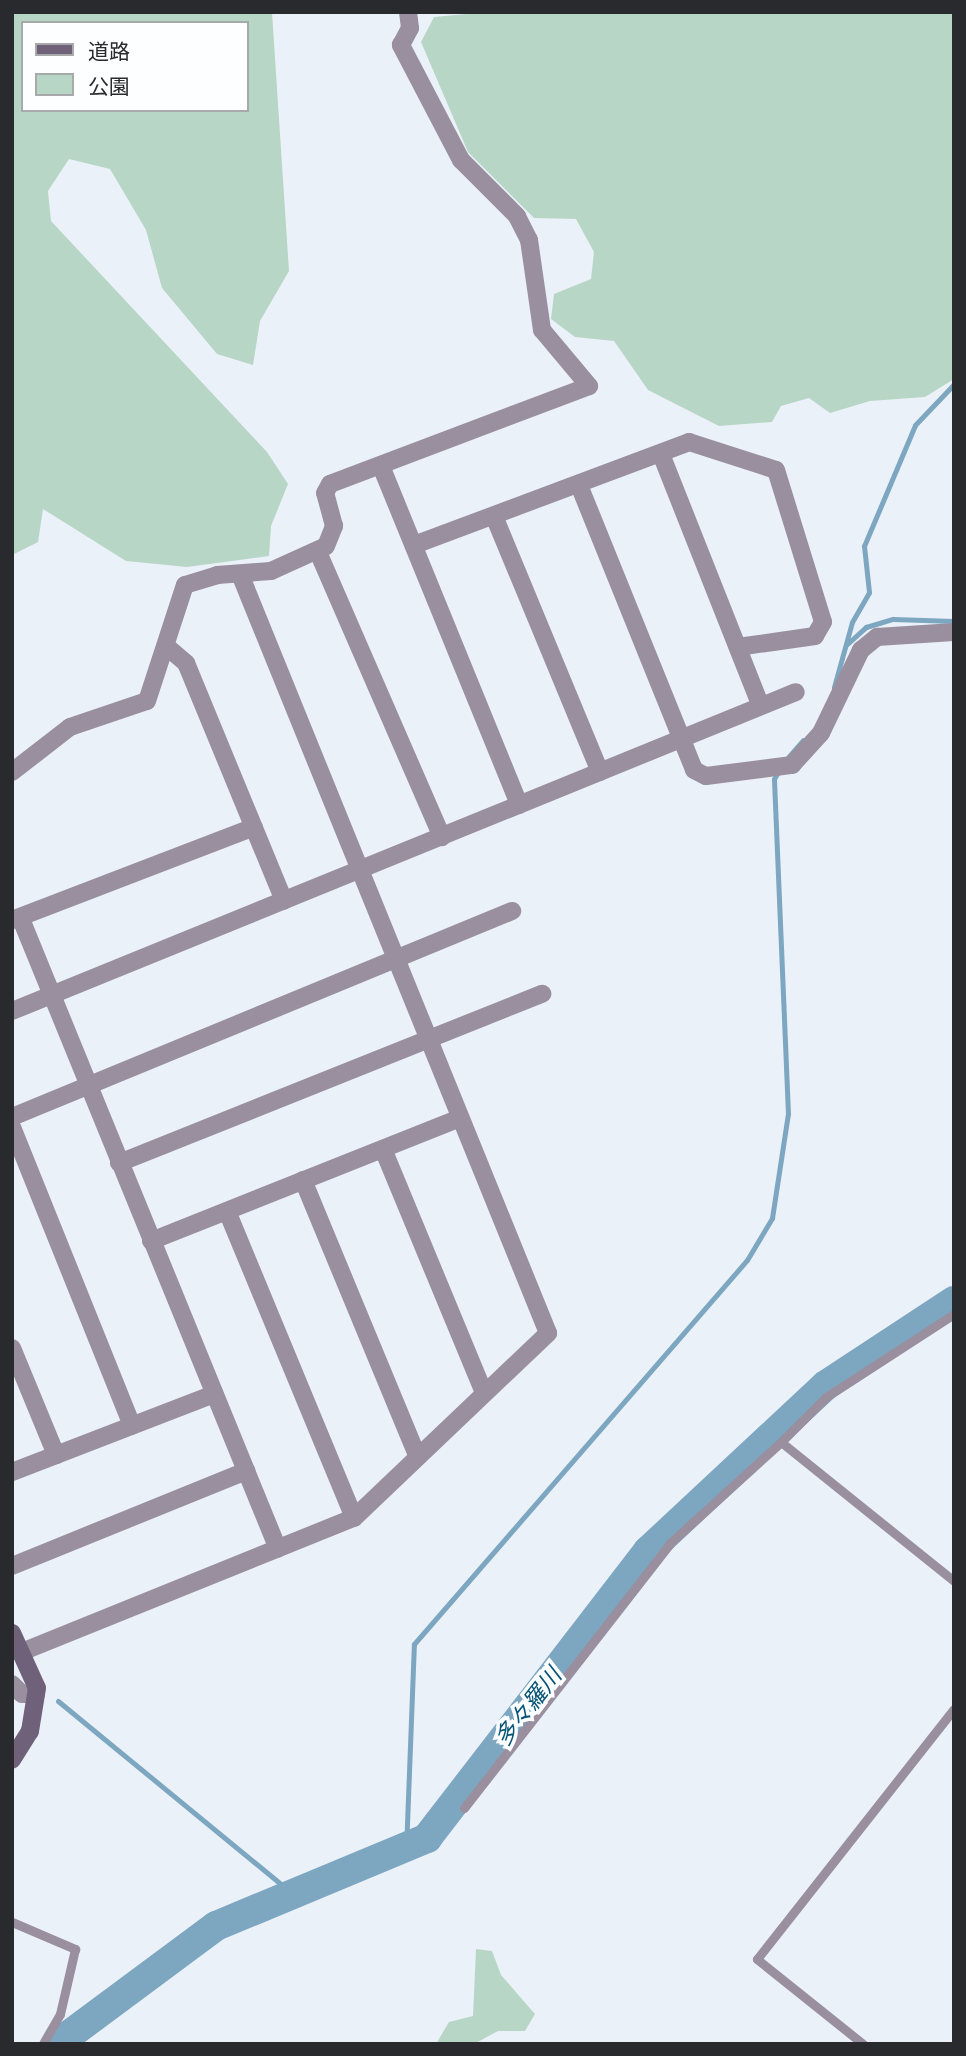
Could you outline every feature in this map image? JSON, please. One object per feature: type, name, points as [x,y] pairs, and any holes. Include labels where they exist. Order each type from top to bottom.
[{"type":"street","points":[[12,772],[70,727],[147,701],[167,647],[185,585],[271,571],[317,552],[334,526],[325,493],[330,484],[589,386],[542,330],[529,240],[517,216],[461,160],[401,45],[410,28],[408,12]]},
{"type":"street","points":[[414,545],[689,442],[776,470],[823,622],[815,636],[738,647]]},
{"type":"street","points":[[661,454],[761,706]]},
{"type":"street","points":[[381,466],[520,804]]},
{"type":"street","points":[[579,485],[694,770],[706,776],[778,770],[821,733],[861,650],[877,637],[954,632]]},
{"type":"street","points":[[494,516],[600,772]]},
{"type":"street","points":[[317,552],[442,837]]},
{"type":"street","points":[[24,1651],[354,1518],[548,1333],[240,574]]},
{"type":"street","points":[[167,647],[186,663],[284,901]]},
{"type":"street","points":[[12,1010],[796,692]]},
{"type":"street","points":[[254,827],[16,920],[51,995],[278,1549]]},
{"type":"street","points":[[12,1117],[512,911]]},
{"type":"street","points":[[119,1163],[542,994]]},
{"type":"street","points":[[151,1241],[460,1118]]},
{"type":"street","points":[[12,1127],[132,1426]]},
{"type":"street","points":[[383,1149],[484,1393]]},
{"type":"street","points":[[303,1180],[418,1457]]},
{"type":"street","points":[[228,1210],[354,1518]]},
{"type":"street","points":[[12,1348],[56,1455]]},
{"type":"street","points":[[12,1472],[214,1394]]},
{"type":"street","points":[[12,1566],[246,1471]]},
{"type":"street","points":[[12,1633],[24,1651],[36,1694],[30,1731],[12,1760]]},
{"type":"street","points":[[12,1684],[22,1693],[36,1694]]},
{"type":"lane","points":[[464,1808],[670,1543],[781,1442],[826,1397],[954,1314]]},
{"type":"lane","points":[[781,1442],[954,1581]]},
{"type":"lane","points":[[863,2044],[757,1959],[954,1709]]},
{"type":"lane","points":[[12,1922],[75,1949],[60,2014],[43,2044]]},
{"type":"green space","points":[[12,12],[272,12],[289,271],[260,321],[253,365],[217,354],[162,288],[146,230],[110,169],[69,159],[48,191],[51,221],[267,452],[288,484],[271,526],[269,556],[187,567],[126,561],[43,509],[38,542],[12,555]]},
{"type":"green space","points":[[488,12],[954,12],[954,379],[925,397],[870,401],[830,413],[809,398],[781,406],[772,422],[719,426],[648,390],[614,341],[575,337],[551,319],[554,294],[591,279],[594,252],[576,219],[534,218],[468,152],[421,42],[434,17]]},
{"type":"green space","points":[[476,1949],[492,1951],[501,1975],[535,2014],[525,2031],[498,2031],[474,2044],[436,2044],[449,2022],[473,2016]]},
{"type":"waterway","points":[[834,687],[852,622],[869,592],[864,546],[915,425],[954,384]]},
{"type":"waterway","points":[[846,645],[866,627],[893,619],[954,621]]},
{"type":"waterway","points":[[784,762],[803,740]]},
{"type":"waterway","points":[[406,1850],[414,1644],[747,1260],[772,1218],[788,1114],[774,779],[779,770]]},
{"type":"waterway","name":"多々羅川","points":[[57,2044],[216,1926],[427,1838],[648,1551],[826,1385],[954,1301]]},
{"type":"waterway","points":[[58,1701],[293,1894]]}]
